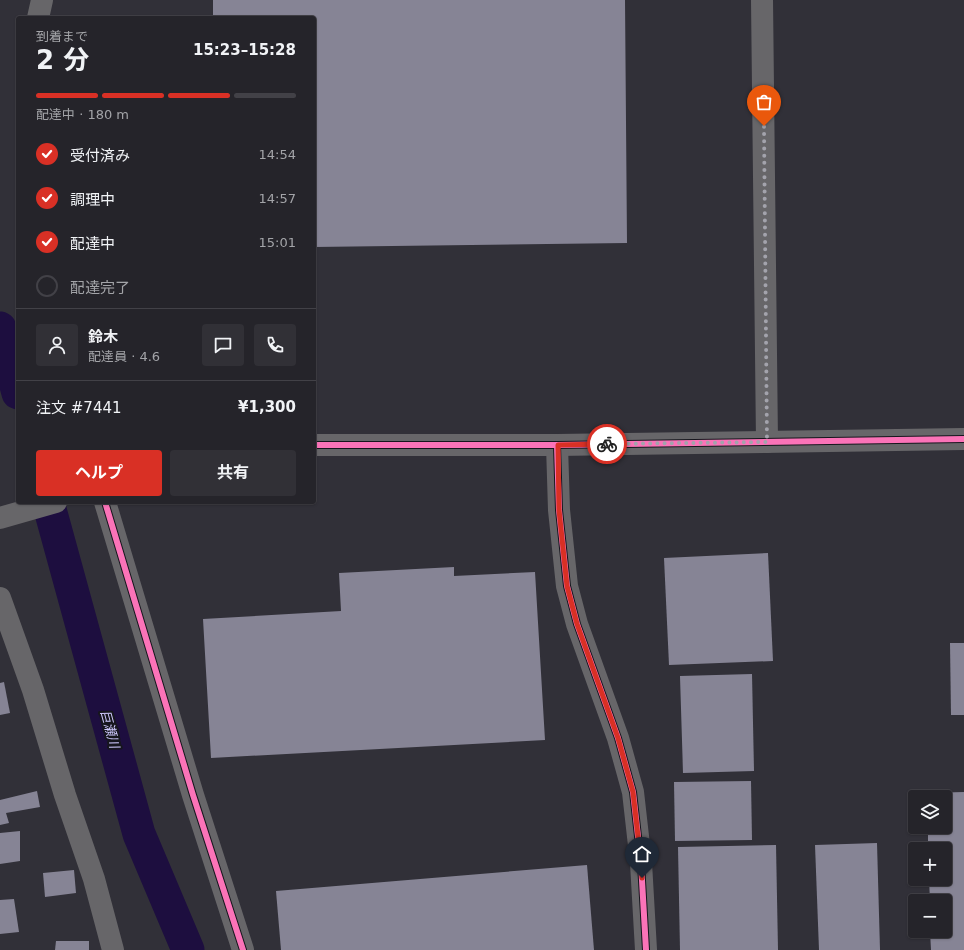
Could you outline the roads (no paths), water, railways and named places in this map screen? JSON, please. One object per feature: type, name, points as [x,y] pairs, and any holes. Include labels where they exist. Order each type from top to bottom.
[{"type":"street","points":[[38,16],[42,0]]},
{"type":"street","points":[[762,0],[767,442]]},
{"type":"street","points":[[316,445],[558,445],[964,439]]},
{"type":"street","points":[[558,445],[559,510],[567,586],[577,624],[618,738],[633,792],[641,863],[646,950]]},
{"type":"street","points":[[0,518],[49,504]]},
{"type":"street","points":[[106,504],[193,795],[243,950]]},
{"type":"street","points":[[0,598],[33,690],[65,795],[94,879],[113,950]]},
{"type":"waterway","name":"巨瀬川","points":[[0,328],[16,386]]},
{"type":"waterway","name":"巨瀬川","points":[[49,504],[139,834],[188,950]]}]
